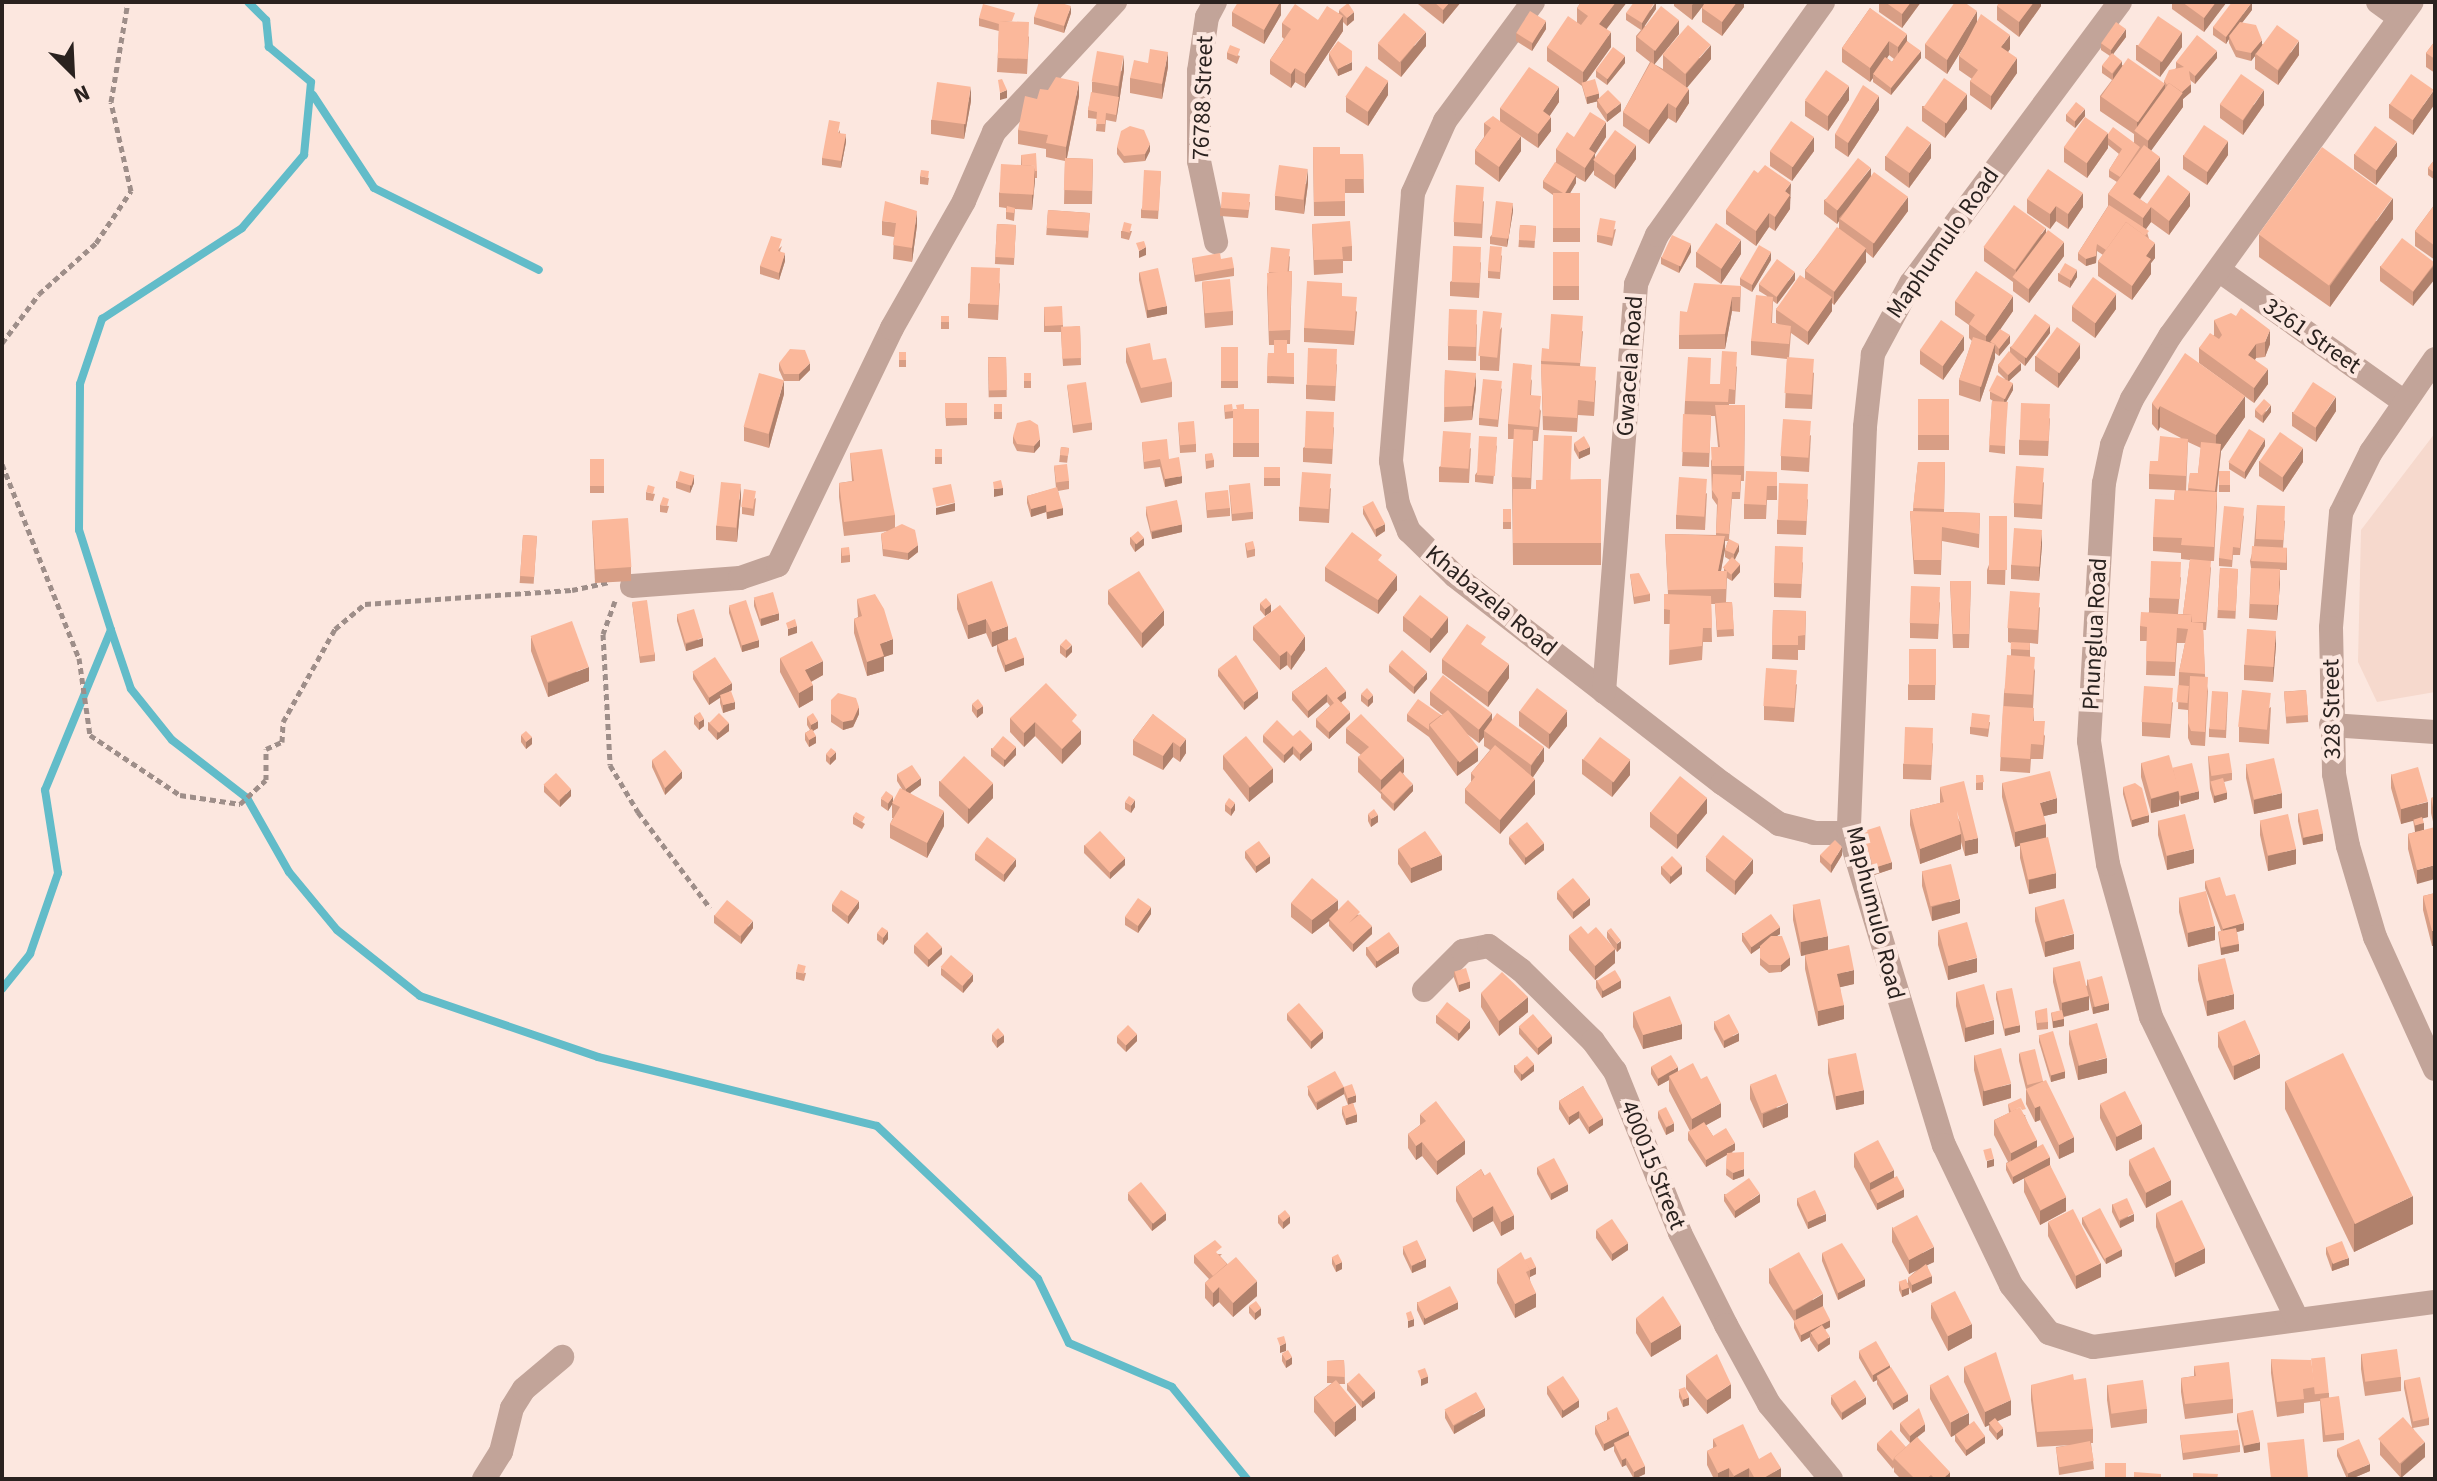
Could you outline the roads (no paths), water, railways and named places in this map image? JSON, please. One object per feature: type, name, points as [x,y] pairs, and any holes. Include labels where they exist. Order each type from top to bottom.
[{"type":"street","points":[[632,586],[740,578],[778,565],[892,328],[964,201],[994,132],[1115,2]]},
{"type":"street","name":"76788 Street","points":[[1215,2],[1207,17],[1199,71],[1199,161],[1216,242]]},
{"type":"street","name":"Khabazela Road","points":[[1533,2],[1445,121],[1413,193],[1391,461],[1398,504],[1409,531],[1430,553],[1604,692],[1779,824],[1814,833],[1849,833]]},
{"type":"street","name":"Gwacela Road","points":[[1604,692],[1636,284],[1657,235],[1823,2]]},
{"type":"street","name":"Maphumulo Road","points":[[2120,2],[1911,283],[1873,354],[1865,427],[1849,833],[1944,1145],[1978,1221],[2032,1319],[2069,1342],[2093,1347],[2435,1302]]},
{"type":"street","points":[[2378,2],[2406,10]]},
{"type":"street","name":"Phunglua Road","points":[[2297,1319],[2151,1017],[2108,864],[2089,741],[2100,532],[2112,445],[2132,399],[2170,336],[2406,10]]},
{"type":"street","name":"3261 Street","points":[[2220,271],[2403,401]]},
{"type":"street","name":"328 Street","points":[[2435,359],[2403,401],[2341,513],[2334,557],[2331,725],[2348,846],[2375,937],[2435,1069]]},
{"type":"street","points":[[2331,725],[2435,732]]},
{"type":"street","name":"400015 Street","points":[[1424,990],[1463,951],[1489,946],[1511,960],[1593,1041],[1615,1071],[1680,1233],[1726,1325],[1769,1404],[1803,1451],[1831,1479]]},
{"type":"street","points":[[484,1479],[501,1452],[512,1408],[524,1389],[562,1357]]},
{"type":"waterway","points":[[2,989],[30,954],[58,873],[45,790],[111,630],[79,530],[80,384],[102,319],[242,228],[304,155],[311,82],[269,47],[266,20],[248,2]]},
{"type":"waterway","points":[[313,95],[374,188],[539,270]]},
{"type":"waterway","points":[[111,630],[131,689],[172,740],[247,798],[289,872],[337,930],[420,996],[598,1057],[877,1126],[1038,1279],[1069,1343],[1172,1387],[1247,1479]]}]
